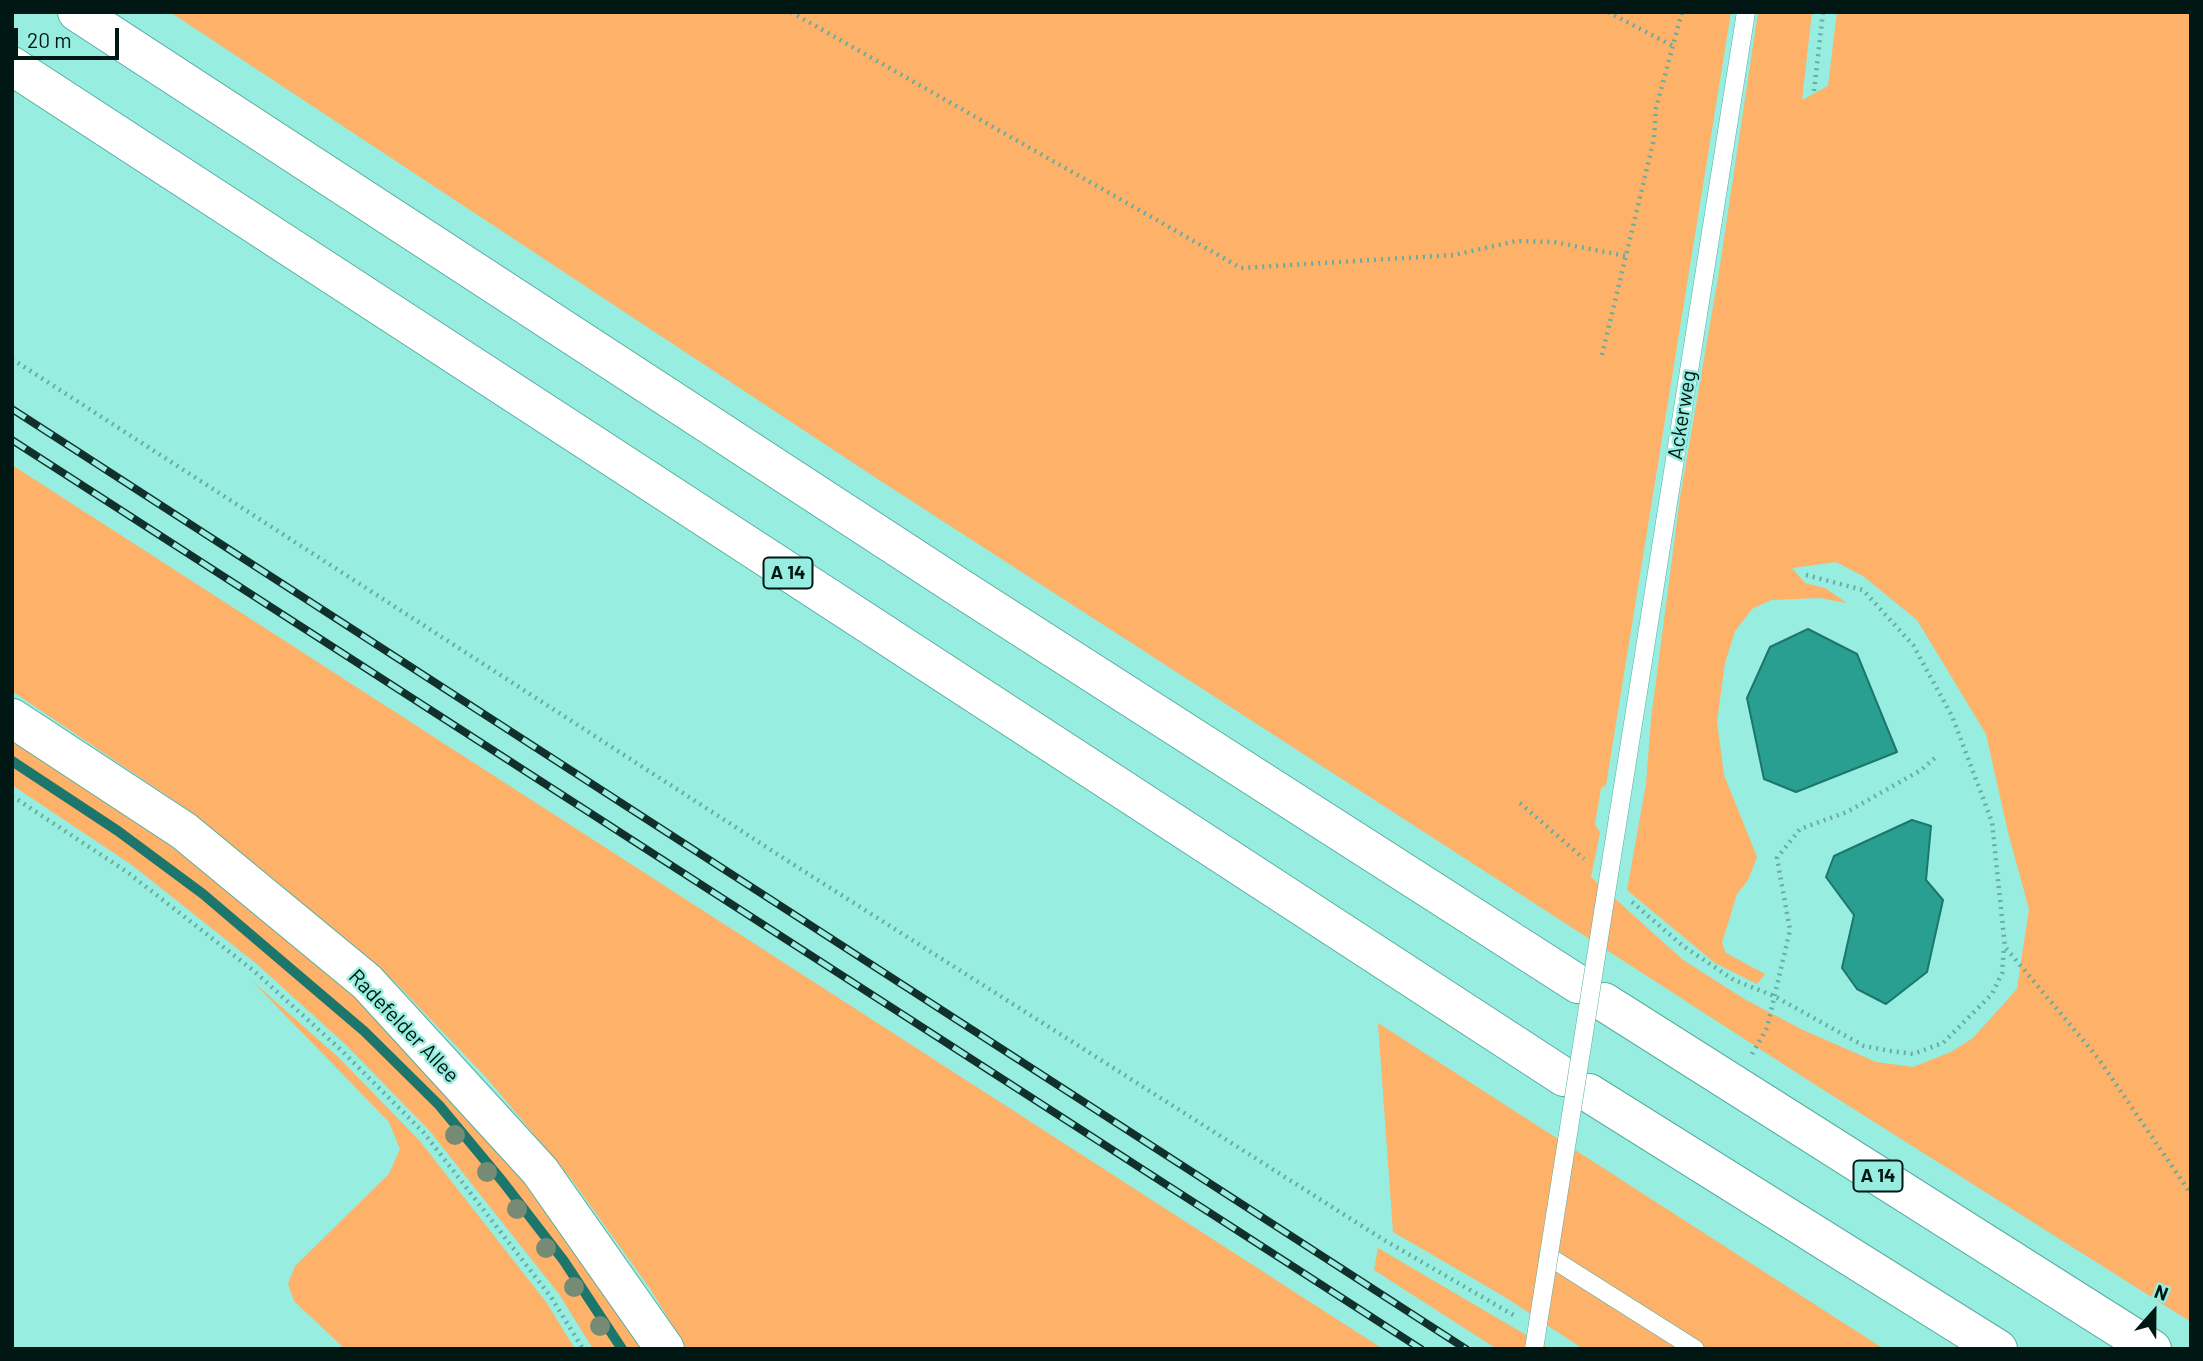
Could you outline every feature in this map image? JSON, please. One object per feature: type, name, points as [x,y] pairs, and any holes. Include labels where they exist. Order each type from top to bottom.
[{"type":"main road","name":"A 14","points":[[77,12],[960,589],[1734,1085],[2152,1349]]},
{"type":"main road","name":"A 14","points":[[12,66],[1576,1085],[1998,1349]]},
{"type":"main road","name":"Radefelder Allee","points":[[12,718],[184,831],[367,982],[540,1171],[665,1349]]},
{"type":"lane","name":"Ackerweg","points":[[1534,1349],[1746,12]]},
{"type":"lane","points":[[1548,1256],[1695,1349]]},
{"type":"path","points":[[791,12],[1241,268],[1454,255],[1517,241],[1553,242],[1626,256]]},
{"type":"path","points":[[1608,12],[1673,46]]},
{"type":"path","points":[[1602,355],[1654,139],[1656,108],[1682,12]]},
{"type":"path","points":[[1814,91],[1823,12]]},
{"type":"path","points":[[12,359],[791,863],[1384,1240],[1524,1321]]},
{"type":"path","points":[[1622,892],[1683,946],[1734,980],[1774,996],[1864,1046],[1913,1054],[1943,1043],[1992,994],[2002,973],[2005,947],[1992,822],[1952,716],[1913,645],[1863,590],[1806,575]]},
{"type":"path","points":[[1734,1085],[1766,1028],[1790,930],[1777,858],[1800,829],[1847,812],[1921,770],[1936,757]]},
{"type":"path","points":[[12,796],[148,888],[254,971],[341,1050],[424,1133],[551,1297],[583,1349]]},
{"type":"path","points":[[1520,803],[1591,866]]},
{"type":"path","points":[[2005,947],[2098,1058],[2191,1194]]},
{"type":"shaded area","points":[[170,12],[1731,12],[1606,785],[1601,788],[1595,824],[1600,833],[1591,877],[1683,960],[1746,1000],[1803,1030],[1876,1062],[1913,1067],[1951,1052],[1973,1038],[2017,989],[2029,909],[1986,734],[1917,620],[1863,576],[1836,562],[1792,568],[1805,583],[1825,588],[1847,603],[1820,598],[1771,600],[1752,609],[1735,631],[1725,663],[1717,721],[1724,775],[1757,857],[1748,880],[1737,894],[1722,943],[1726,953],[1765,974],[1757,984],[1715,963],[1627,890],[1646,784],[1651,719],[1680,498],[1719,272],[1758,12],[1812,12],[1802,100],[1828,86],[1837,12],[2191,12],[2191,1322],[1811,1082],[873,476]]},
{"type":"shaded area","points":[[12,465],[1383,1349],[687,1349],[651,1290],[572,1180],[486,1077],[393,980],[188,810],[12,691]]},
{"type":"shaded area","points":[[1808,629],[1857,654],[1897,752],[1796,792],[1764,779],[1747,698],[1770,647]]},
{"type":"shaded area","points":[[12,735],[153,831],[284,933],[367,1008],[458,1102],[542,1204],[643,1349],[593,1349],[559,1294],[429,1130],[345,1044],[258,965],[132,865],[12,785]]},
{"type":"shaded area","points":[[1912,820],[1931,826],[1926,880],[1943,900],[1927,972],[1886,1004],[1857,989],[1842,968],[1854,915],[1826,877],[1834,856]]},
{"type":"shaded area","points":[[250,979],[337,1056],[419,1140],[546,1302],[575,1349],[345,1349],[294,1301],[288,1284],[295,1266],[389,1174],[400,1149],[389,1122]]},
{"type":"shaded area","points":[[1378,1023],[1884,1349],[1583,1349],[1505,1297],[1393,1232]]},
{"type":"shaded area","points":[[1378,1248],[1550,1349],[1497,1349],[1374,1270]]},
{"type":"waterway","points":[[12,761],[118,831],[203,894],[364,1031],[439,1105],[503,1182],[564,1261],[622,1349]]},
{"type":"railway","points":[[12,409],[1466,1349]]},
{"type":"railway","points":[[12,440],[1421,1349]]}]
